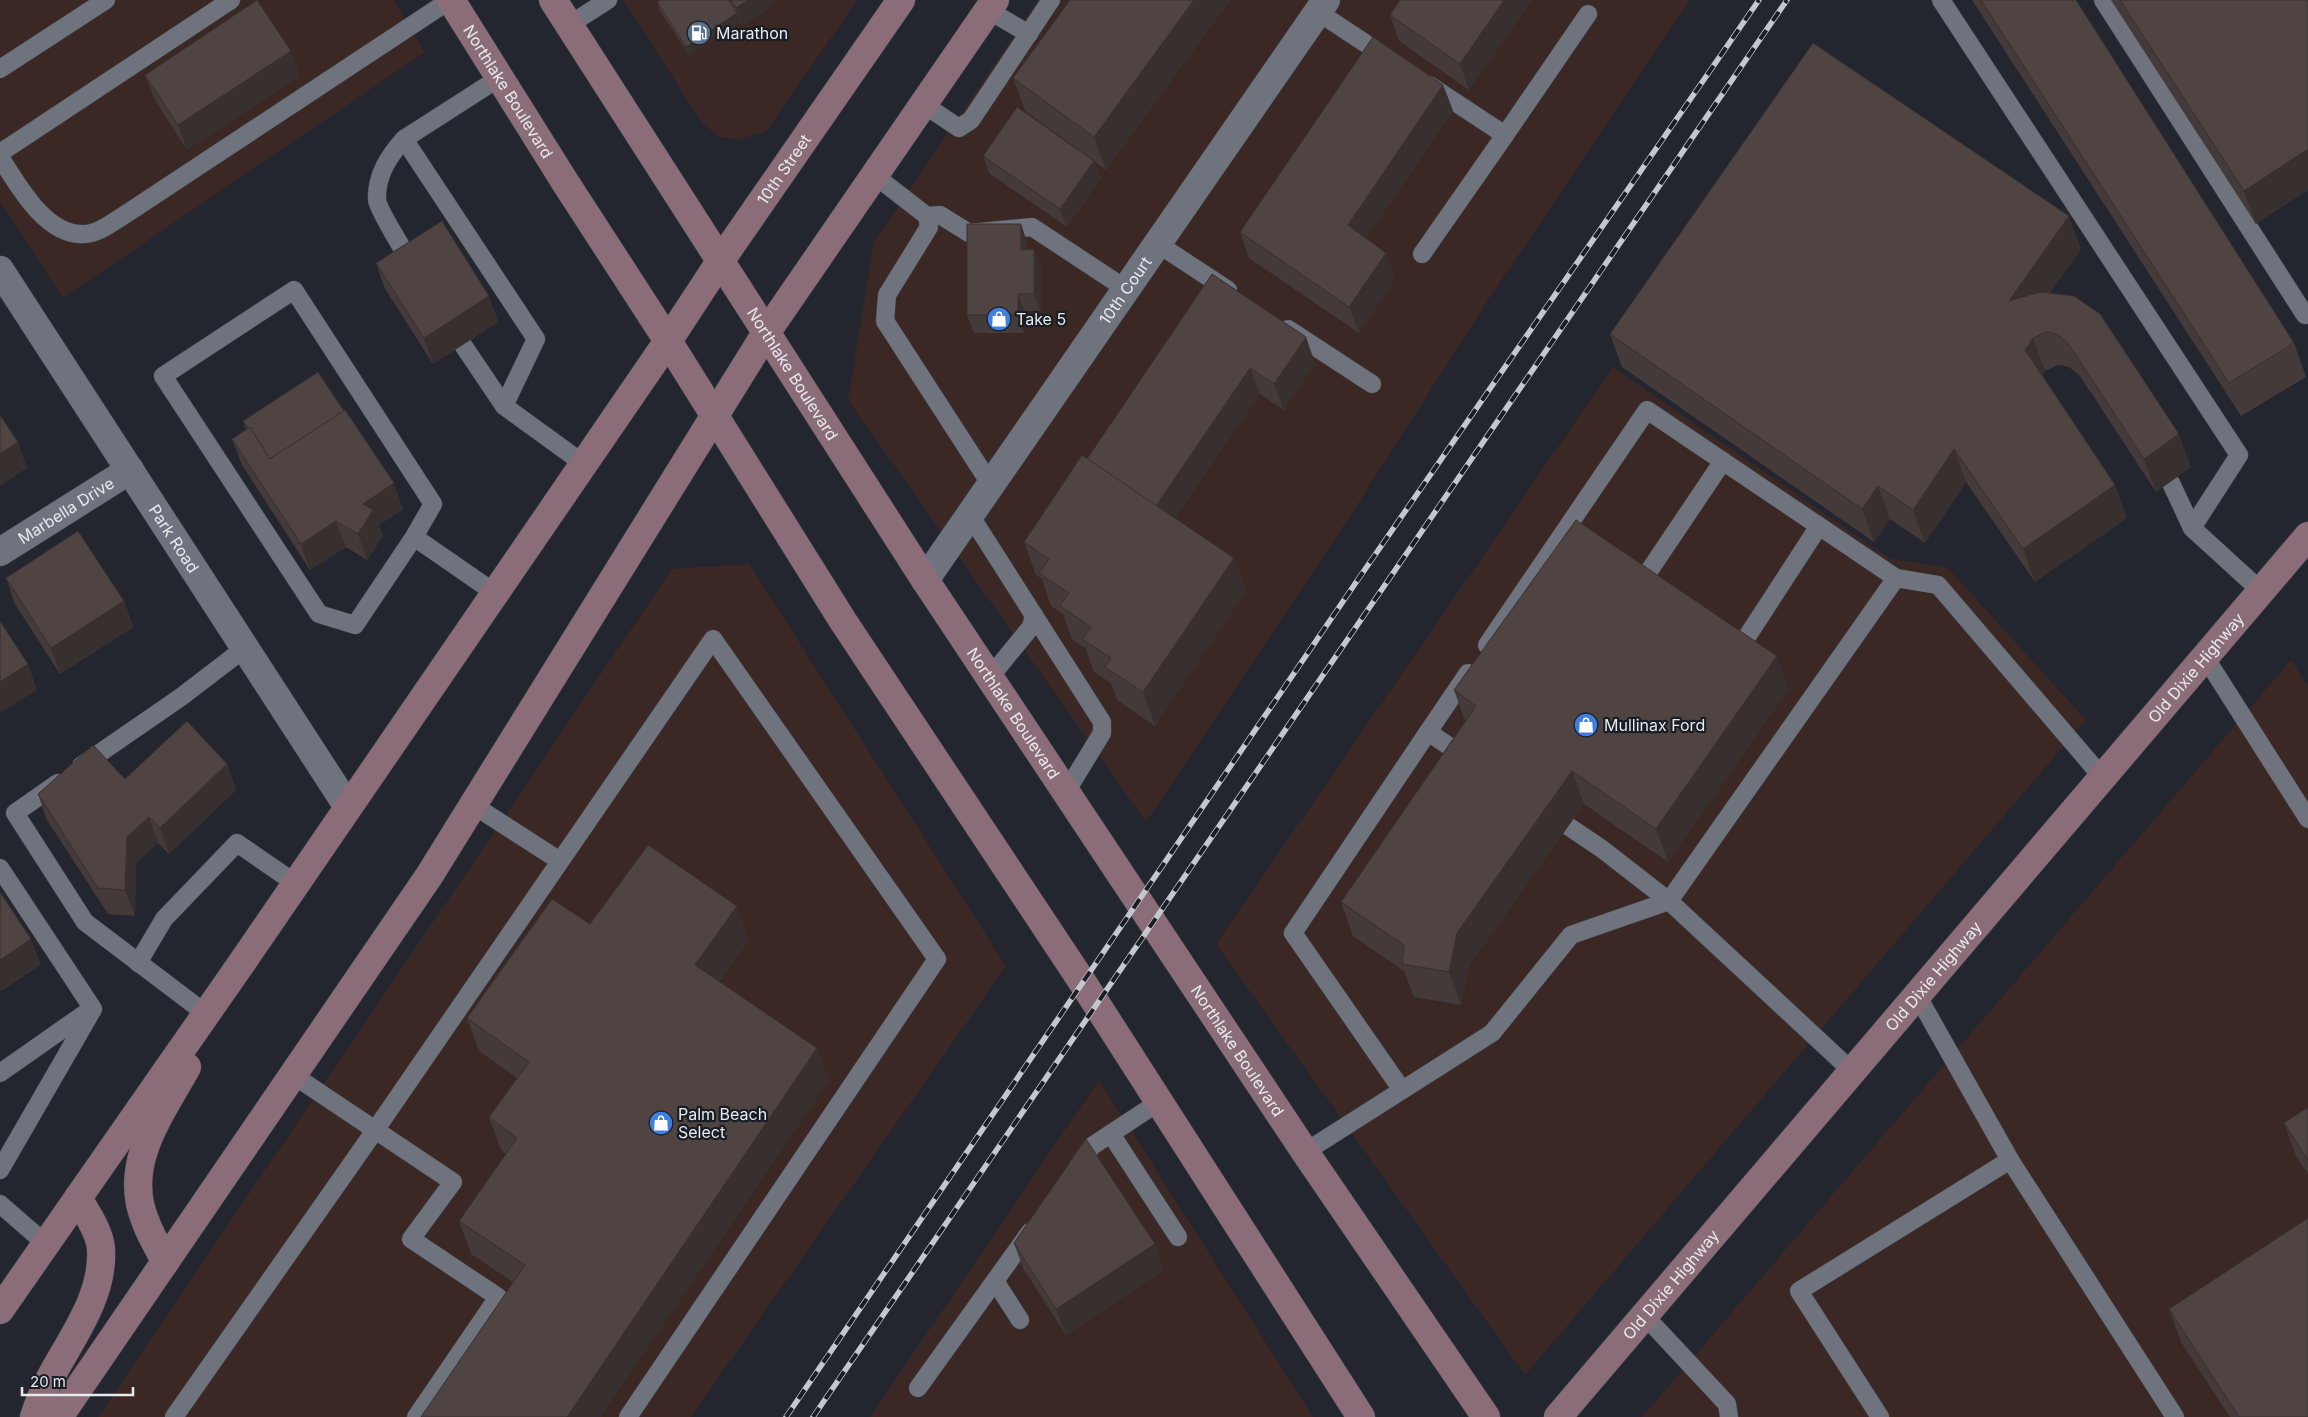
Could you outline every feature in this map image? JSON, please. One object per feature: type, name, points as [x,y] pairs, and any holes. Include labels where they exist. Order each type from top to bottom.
[{"type":"main road","name":"Northlake Boulevard","points":[[450,0],[716,416],[844,621],[1083,982],[1361,1417]]},
{"type":"main road","name":"Northlake Boulevard","points":[[553,0],[925,580],[1305,1152],[1486,1417]]},
{"type":"main road","name":"10th Street","points":[[241,964],[900,0]]},
{"type":"main road","points":[[59,1417],[429,876],[766,333],[986,9]]},
{"type":"main road","name":"Old Dixie Highway","points":[[1558,1417],[2308,536]]},
{"type":"main road","points":[[166,1262],[144,1219],[138,1189],[140,1159],[152,1130],[241,964]]},
{"type":"main road","points":[[0,1310],[205,1013],[241,964]]},
{"type":"main road","points":[[34,1417],[47,1384],[88,1310],[99,1278],[101,1248],[78,1198]]},
{"type":"street","name":"10th Court","points":[[925,580],[1322,6]]},
{"type":"street","name":"Park Road","points":[[0,270],[348,807]]},
{"type":"street","name":"Marbella Drive","points":[[0,552],[130,470]]},
{"type":"lane","points":[[0,69],[106,0]]},
{"type":"lane","points":[[0,153],[231,0]]},
{"type":"lane","points":[[0,157],[30,202],[52,223],[68,232],[86,234],[104,228],[450,0]]},
{"type":"lane","points":[[569,25],[608,0]]},
{"type":"lane","points":[[923,104],[959,128],[971,120],[1052,0]]},
{"type":"lane","points":[[1941,0],[2238,455],[2192,528]]},
{"type":"lane","points":[[2103,0],[2305,315],[2308,312]]},
{"type":"lane","points":[[1322,6],[1399,65]]},
{"type":"lane","points":[[986,9],[1029,34]]},
{"type":"lane","points":[[1422,254],[1588,14]]},
{"type":"lane","points":[[1415,76],[1505,135]]},
{"type":"lane","points":[[415,270],[377,202],[381,177],[387,157],[404,138],[499,78]]},
{"type":"lane","points":[[404,138],[536,339],[504,406]]},
{"type":"lane","points":[[874,176],[927,216],[929,227],[887,295],[886,321],[991,485]]},
{"type":"lane","points":[[927,216],[940,214],[969,233],[1032,226],[1126,290]]},
{"type":"lane","points":[[1158,244],[1240,298]]},
{"type":"lane","points":[[294,290],[433,504],[414,538],[355,625],[320,614],[163,376],[294,290]]},
{"type":"lane","points":[[1273,320],[1372,384]]},
{"type":"lane","points":[[463,345],[504,406],[584,464]]},
{"type":"lane","points":[[1402,1090],[1293,933],[1647,410],[1896,578],[1938,585],[2102,778]]},
{"type":"lane","points":[[1645,577],[1723,461]]},
{"type":"lane","points":[[2172,483],[2192,528],[2262,591]]},
{"type":"lane","points":[[970,515],[1102,722],[1102,733],[1066,792]]},
{"type":"lane","points":[[1739,649],[1819,526]]},
{"type":"lane","points":[[414,538],[495,593]]},
{"type":"lane","points":[[1305,1152],[1492,1033],[1571,935],[1669,901],[1896,578]]},
{"type":"lane","points":[[990,677],[1031,627],[1034,615]]},
{"type":"lane","points":[[174,1417],[376,1130],[713,639],[937,959],[628,1417]]},
{"type":"lane","points":[[205,1013],[85,922],[15,813],[181,697],[245,648]]},
{"type":"lane","points":[[2205,657],[2308,820]]},
{"type":"lane","points":[[1428,732],[1472,762]]},
{"type":"lane","points":[[473,805],[560,861]]},
{"type":"lane","points":[[1568,826],[1602,849],[1669,901],[1853,1072]]},
{"type":"lane","points":[[138,963],[164,919],[237,843],[295,883]]},
{"type":"lane","points":[[0,868],[92,1008]]},
{"type":"lane","points":[[1917,995],[2010,1160],[2175,1417]]},
{"type":"lane","points":[[0,1073],[92,1008]]},
{"type":"lane","points":[[0,1170],[92,1008]]},
{"type":"lane","points":[[293,1075],[453,1182],[411,1239],[498,1298],[416,1417]]},
{"type":"lane","points":[[1069,1178],[1092,1146],[1159,1102]]},
{"type":"lane","points":[[1111,1134],[1178,1236]]},
{"type":"lane","points":[[1880,1417],[1799,1291],[2010,1160]]},
{"type":"lane","points":[[0,1204],[46,1244]]},
{"type":"lane","points":[[918,1388],[1041,1218]]},
{"type":"lane","points":[[995,1281],[1020,1320]]},
{"type":"lane","points":[[1644,1315],[1727,1404],[1729,1417]]},
{"type":"shaded area","points":[[0,0],[393,0],[425,52],[63,298],[0,202]]},
{"type":"shaded area","points":[[623,0],[857,0],[766,132],[739,140],[720,137],[703,124]]},
{"type":"shaded area","points":[[1038,0],[1690,0],[1490,297],[1361,499],[1146,822],[848,400],[874,242]]},
{"type":"shaded area","points":[[1613,367],[1890,559],[1947,567],[2086,720],[1525,1375],[1216,944]]},
{"type":"shaded area","points":[[749,564],[1006,966],[691,1417],[98,1417],[672,569]]},
{"type":"shaded area","points":[[2291,660],[2308,686],[2308,1417],[1642,1417]]},
{"type":"shaded area","points":[[1099,1080],[1313,1417],[870,1417]]},
{"type":"building","points":[[257,0],[291,51],[178,125],[145,75]]},
{"type":"building","name":"Marathon","points":[[660,0],[729,0],[737,13],[686,47],[657,2]]},
{"type":"building","points":[[731,0],[748,0],[736,8]]},
{"type":"building","points":[[1070,0],[1194,0],[1094,137],[1013,78]]},
{"type":"building","points":[[1400,0],[1504,0],[1460,64],[1390,15]]},
{"type":"building","points":[[1981,0],[2076,0],[2294,343],[2229,383]]},
{"type":"building","points":[[2120,0],[2308,0],[2308,149],[2244,191]]},
{"type":"building","points":[[1373,37],[1443,85],[1348,225],[1386,253],[1349,307],[1240,232]]},
{"type":"building","points":[[1813,43],[2069,216],[2009,301],[2040,292],[2074,296],[2100,314],[2179,434],[2144,459],[2068,343],[2057,334],[2046,332],[2033,338],[2025,350],[2115,485],[2023,549],[1954,449],[1913,510],[1878,486],[1862,509],[1610,334]]},
{"type":"building","points":[[1017,107],[1094,161],[1060,209],[983,156]]},
{"type":"building","points":[[442,221],[489,296],[424,338],[376,263]]},
{"type":"building","points":[[967,224],[1021,224],[1021,250],[1034,249],[1034,294],[1018,294],[1018,315],[967,315]]},
{"type":"building","points":[[1212,274],[1306,337],[1274,384],[1250,368],[1156,506],[1087,459]]},
{"type":"building","points":[[318,372],[344,411],[270,459],[250,427],[248,428],[243,421]]},
{"type":"building","points":[[345,410],[394,483],[363,504],[373,510],[358,534],[336,521],[301,544],[232,439],[250,427],[270,459]]},
{"type":"building","points":[[0,415],[18,442],[0,454]]},
{"type":"building","points":[[1082,455],[1234,558],[1143,692],[1105,667],[1111,658],[1082,639],[1091,627],[1060,606],[1069,593],[1039,573],[1049,559],[1024,542]]},
{"type":"building","points":[[1576,520],[1777,656],[1656,829],[1572,771],[1457,933],[1449,972],[1402,964],[1404,945],[1341,902],[1476,706],[1454,690]]},
{"type":"building","points":[[78,531],[124,601],[51,648],[6,578]]},
{"type":"building","points":[[0,621],[28,664],[0,682]]},
{"type":"building","points":[[187,721],[227,764],[160,828],[149,817],[127,837],[125,890],[98,888],[38,794],[93,745],[125,779]]},
{"type":"building","name":"Palm Beach Select","points":[[648,845],[737,906],[695,965],[817,1048],[567,1417],[421,1417],[525,1265],[459,1221],[517,1138],[489,1117],[529,1062],[467,1018],[552,899],[590,924]]},
{"type":"building","points":[[0,892],[31,939],[0,960]]},
{"type":"building","points":[[2308,1107],[2308,1160],[2284,1123]]},
{"type":"building","points":[[1086,1139],[1155,1244],[1056,1309],[1014,1243]]},
{"type":"building","points":[[2308,1218],[2308,1417],[2239,1417],[2169,1309]]},
{"type":"railway","points":[[786,1417],[1359,578],[1759,0]]},
{"type":"railway","points":[[813,1417],[1787,0]]},
{"type":"place","name":"Marathon","points":[[699,33]]},
{"type":"place","name":"Take 5","points":[[999,319]]},
{"type":"place","name":"Mullinax Ford","points":[[1586,725]]},
{"type":"place","name":"Palm Beach Select","points":[[661,1123]]}]
